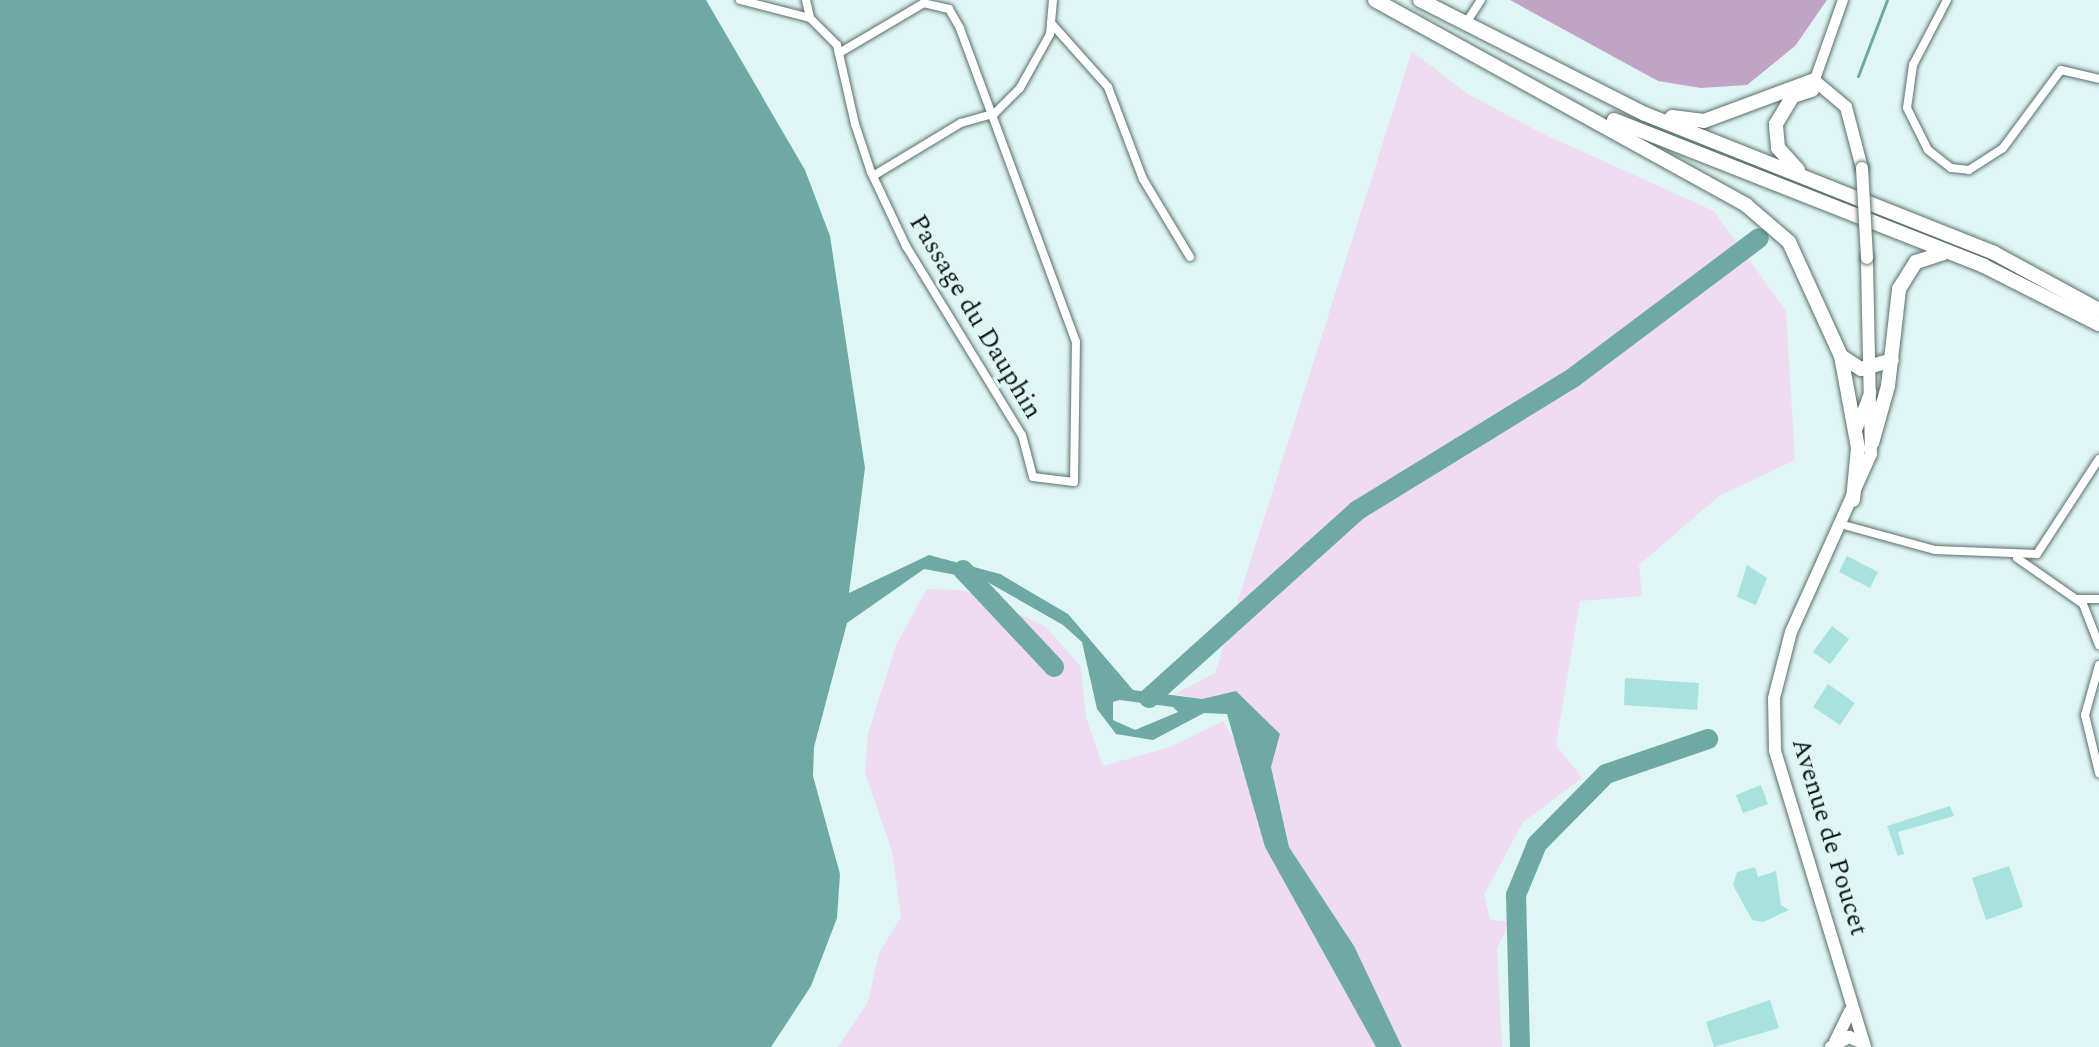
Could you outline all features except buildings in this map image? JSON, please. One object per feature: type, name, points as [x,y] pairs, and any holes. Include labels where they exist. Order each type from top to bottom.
[{"type":"highway","points":[[1375,0],[1551,93],[1774,228],[1798,257],[1841,356],[1856,430],[1853,500]]},
{"type":"highway","points":[[1426,1],[1585,86],[1994,253],[2099,310]]},
{"type":"highway","points":[[1585,86],[1694,123],[1813,85]]},
{"type":"highway","points":[[1804,175],[1782,155],[1775,130],[1784,106],[1813,85]]},
{"type":"highway","points":[[1551,93],[1948,253],[2099,324]]},
{"type":"highway","points":[[1872,443],[1892,360],[1904,277],[1916,262],[1948,253]]},
{"type":"highway","points":[[1841,356],[1870,369],[1892,360]]},
{"type":"main road","name":"Avenue de Poucet","points":[[1813,85],[1837,95],[1859,136],[1867,258],[1872,443],[1853,500],[1787,643],[1774,732],[1838,941],[1850,1011],[1864,1045]]},
{"type":"main road","points":[[1856,430],[1871,390]]},
{"type":"main road","points":[[1833,1044],[1850,1011]]},
{"type":"main road","points":[[1833,1044],[1849,1037],[1864,1045]]},
{"type":"street","points":[[740,0],[810,18],[806,0]]},
{"type":"street","points":[[873,176],[961,123],[995,113],[1031,76],[1051,23],[1053,0]]},
{"type":"street","points":[[1366,0],[1416,22]]},
{"type":"street","points":[[1466,23],[1481,0]]},
{"type":"street","points":[[1813,85],[1843,0]]},
{"type":"street","points":[[1947,0],[1913,65],[1907,108],[1928,150],[1951,168],[1969,170],[2003,148],[2061,70],[2099,79]]},
{"type":"street","points":[[839,53],[932,2],[949,9],[960,28],[995,113]]},
{"type":"street","name":"Passage du Dauphin","points":[[810,18],[839,53],[873,176],[939,306],[1022,435],[1033,477],[1065,486],[1079,470],[1076,342],[995,113]]},
{"type":"street","points":[[1051,23],[1108,87],[1143,179],[1190,257]]},
{"type":"street","points":[[1840,524],[1935,550],[2016,557],[2045,547],[2099,459]]},
{"type":"street","points":[[2016,557],[2077,599],[2099,645]]},
{"type":"street","points":[[2077,599],[2099,599]]},
{"type":"street","points":[[2099,665],[2085,715],[2099,773]]},
{"type":"shaded area","points":[[1510,0],[1827,0],[1795,46],[1747,85],[1701,88],[1658,81]]},
{"type":"shaded area","points":[[1412,51],[1468,94],[1541,133],[1714,211],[1786,311],[1795,460],[1719,496],[1639,565],[1642,596],[1580,601],[1556,745],[1582,778],[1523,822],[1484,895],[1490,920],[1510,922],[1497,948],[1502,1047],[1402,1047],[1354,946],[1289,847],[1271,767],[1236,691],[1202,699],[1175,694],[1215,673]]},
{"type":"shaded area","points":[[927,589],[963,590],[1045,626],[1081,667],[1086,718],[1103,766],[1170,747],[1223,721],[1241,750],[1293,896],[1376,1047],[838,1047],[868,1002],[879,953],[901,917],[892,851],[865,773],[868,734],[896,645]]},
{"type":"water","points":[[0,0],[706,0],[805,170],[830,236],[865,468],[849,593],[929,555],[1000,574],[1068,614],[1133,690],[1202,699],[1236,691],[1280,734],[1271,767],[1289,847],[1354,946],[1402,1047],[1376,1047],[1265,847],[1227,714],[1204,713],[1153,740],[1116,734],[1097,709],[1082,642],[1063,625],[984,580],[924,569],[847,623],[814,747],[813,776],[840,874],[837,918],[811,986],[771,1047],[0,1047]],"holes":[[[1120,700],[1173,707],[1178,712],[1135,730],[1113,720],[1113,702]]]},
{"type":"waterway","points":[[1858,76],[1887,0]]},
{"type":"waterway","points":[[1149,698],[1358,510],[1574,377],[1759,238]]},
{"type":"waterway","points":[[963,570],[1054,667]]},
{"type":"waterway","points":[[1520,1047],[1516,895],[1537,844],[1606,774],[1708,739]]}]
